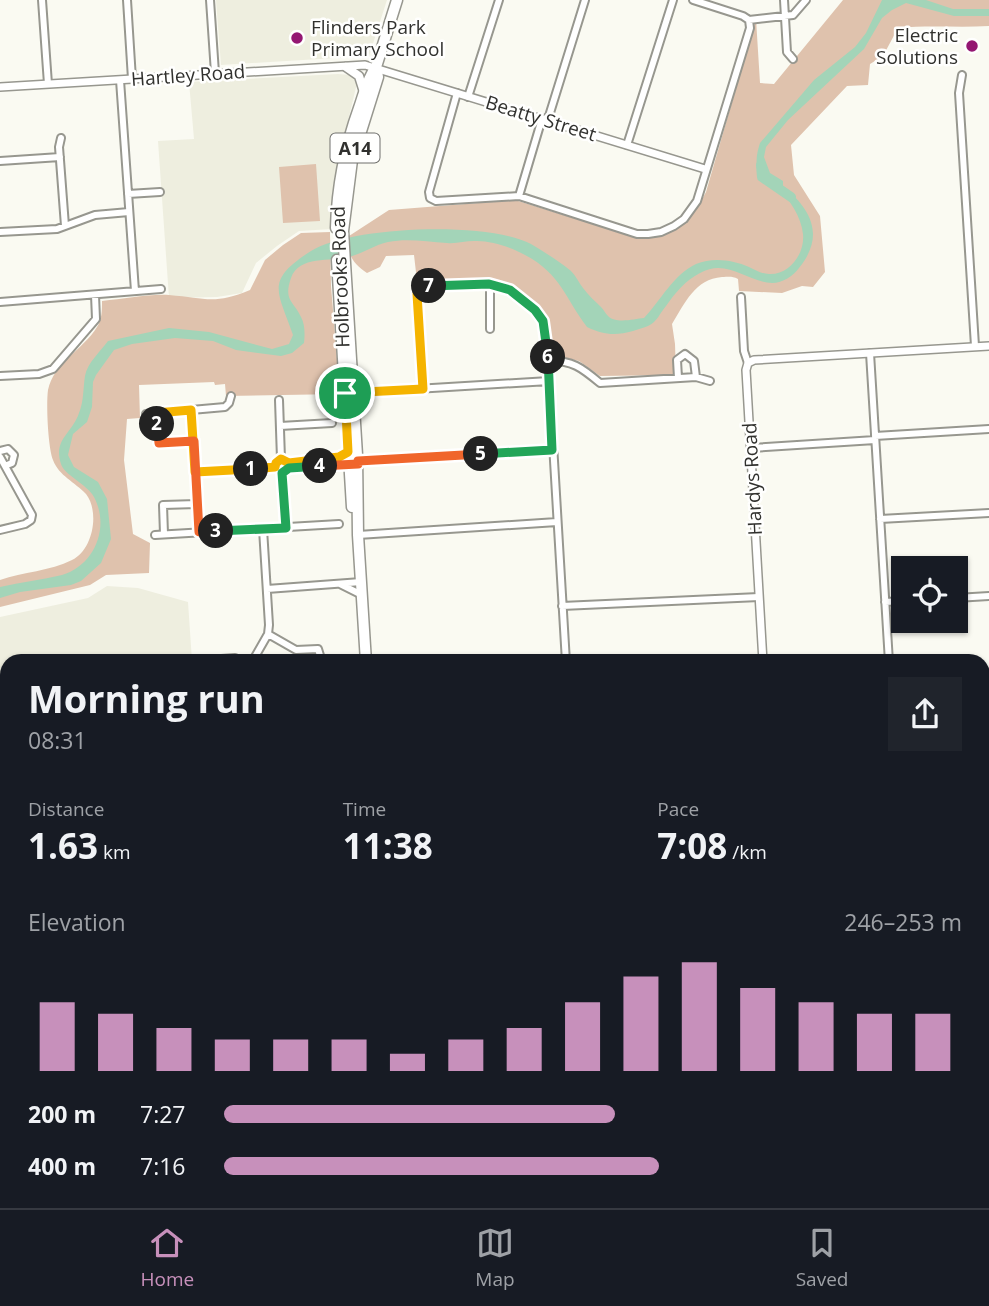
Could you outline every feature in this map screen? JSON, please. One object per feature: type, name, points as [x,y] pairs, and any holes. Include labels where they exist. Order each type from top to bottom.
[{"type":"main road","name":"Holbrooks Road","points":[[366,654],[341,281],[341,172],[364,92],[376,67],[397,0]]},
{"type":"main road","points":[[346,67],[359,76],[364,92]]},
{"type":"main road","name":"Holbrooks Road","points":[[340,228],[352,160],[378,77],[376,67]]},
{"type":"main road","name":"Holbrooks Road","points":[[349,393],[348,452],[355,463]]},
{"type":"street","points":[[42,0],[48,84]]},
{"type":"street","points":[[127,0],[132,79]]},
{"type":"street","points":[[210,0],[215,73]]},
{"type":"street","points":[[468,97],[499,0]]},
{"type":"street","points":[[519,196],[541,122],[549,116],[586,0]]},
{"type":"street","points":[[627,145],[673,0]]},
{"type":"street","points":[[784,0],[787,52],[793,59]]},
{"type":"street","points":[[697,1],[749,20],[793,16],[806,0]]},
{"type":"street","points":[[457,93],[429,192],[430,198],[436,201],[519,196],[636,234],[661,232],[684,219],[697,201],[750,28],[749,20]]},
{"type":"street","name":"Hartley Road","points":[[0,87],[365,65],[376,67]]},
{"type":"street","name":"Beatty Street","points":[[376,67],[705,169]]},
{"type":"street","points":[[962,75],[959,93],[975,346]]},
{"type":"street","points":[[120,80],[135,291]]},
{"type":"street","points":[[61,138],[65,226]]},
{"type":"street","points":[[0,161],[60,157]]},
{"type":"street","points":[[128,194],[160,192]]},
{"type":"street","points":[[0,232],[57,229],[95,215],[130,212]]},
{"type":"street","points":[[423,389],[417,294],[420,288],[430,285],[489,284],[510,290],[535,310],[543,321],[548,360],[565,654]]},
{"type":"street","points":[[489,284],[490,329]]},
{"type":"street","points":[[0,302],[161,289]]},
{"type":"street","points":[[0,376],[39,374],[57,366],[96,319],[94,295]]},
{"type":"street","name":"Hardys Road","points":[[741,297],[744,351],[748,363],[746,370],[763,654]]},
{"type":"street","points":[[748,363],[754,360],[989,346]]},
{"type":"street","points":[[870,353],[888,654]]},
{"type":"street","points":[[678,378],[677,360],[685,354],[694,361],[696,377]]},
{"type":"street","points":[[548,360],[565,361],[581,367],[600,383],[696,377],[710,381]]},
{"type":"street","points":[[349,393],[549,382]]},
{"type":"street","points":[[146,414],[225,407],[231,396]]},
{"type":"street","points":[[279,400],[286,463],[282,473],[286,528]]},
{"type":"street","points":[[191,410],[199,532]]},
{"type":"street","points":[[156,413],[159,443],[194,441]]},
{"type":"street","points":[[280,426],[332,423]]},
{"type":"street","points":[[751,448],[989,429]]},
{"type":"street","points":[[0,451],[12,450],[14,458],[6,465]]},
{"type":"street","points":[[275,467],[276,463],[355,463],[552,450]]},
{"type":"street","points":[[286,463],[339,457],[348,452]]},
{"type":"street","points":[[0,457],[32,515],[31,520],[24,524],[0,530]]},
{"type":"street","points":[[195,472],[275,467],[282,473]]},
{"type":"street","points":[[164,534],[163,505],[197,504]]},
{"type":"street","points":[[880,519],[989,513]]},
{"type":"street","points":[[358,535],[557,522]]},
{"type":"street","points":[[155,535],[339,524]]},
{"type":"street","points":[[257,654],[268,634],[263,529]]},
{"type":"street","points":[[267,589],[338,583],[360,578]]},
{"type":"street","points":[[338,583],[362,596]]},
{"type":"street","points":[[968,597],[989,596]]},
{"type":"street","points":[[562,606],[759,597]]},
{"type":"street","points":[[885,602],[891,602]]},
{"type":"street","points":[[268,634],[296,650],[318,649],[320,654]]},
{"type":"shaded area","name":"Flinders Park Primary School","points":[[216,0],[387,0],[369,56],[221,65]]},
{"type":"shaded area","points":[[843,0],[989,0],[989,26],[898,28],[883,56],[870,64],[868,85],[847,86],[791,145],[794,175],[820,216],[825,272],[813,287],[802,286],[782,293],[739,291],[738,279],[732,277],[705,282],[686,300],[672,324],[676,375],[600,376],[579,361],[553,355],[551,334],[545,319],[522,295],[508,287],[480,280],[417,281],[414,255],[386,256],[380,267],[367,273],[352,258],[349,236],[389,210],[515,200],[641,239],[664,234],[681,226],[694,212],[706,192],[756,19],[760,83],[774,84]]},
{"type":"shaded area","points":[[882,0],[926,0],[953,9],[989,9],[989,16],[954,16],[906,3],[892,10],[882,18],[864,49],[788,120],[766,147],[764,157],[770,173],[783,181],[783,186],[801,204],[812,224],[812,245],[799,268],[791,276],[772,283],[728,269],[710,269],[685,283],[651,324],[615,334],[587,327],[547,270],[519,252],[493,243],[395,241],[348,257],[308,263],[295,271],[289,286],[290,300],[302,320],[305,333],[304,343],[292,353],[281,356],[236,350],[213,341],[175,338],[132,344],[114,350],[96,375],[87,422],[73,434],[68,455],[74,467],[98,482],[107,499],[111,539],[101,563],[81,581],[71,585],[20,592],[0,598],[0,587],[54,577],[74,570],[91,554],[96,544],[100,532],[99,509],[91,492],[63,468],[59,448],[81,408],[86,371],[108,341],[169,328],[209,332],[272,349],[289,344],[293,335],[280,297],[281,279],[296,261],[330,243],[356,236],[420,230],[485,232],[511,237],[531,244],[566,267],[608,316],[620,320],[644,318],[668,288],[696,264],[716,260],[730,261],[769,274],[790,267],[799,255],[803,241],[802,227],[790,203],[758,171],[760,143],[814,80],[855,47],[866,33]]},
{"type":"shaded area","points":[[351,75],[357,83],[334,180],[330,214],[332,229],[299,231],[277,246],[256,263],[242,293],[217,297],[169,298],[158,141],[194,139],[189,82]]},
{"type":"shaded area","points":[[316,164],[320,221],[283,223],[279,167]]},
{"type":"shaded area","points":[[330,232],[331,286],[340,394],[226,396],[225,384],[215,385],[214,382],[139,385],[140,418],[127,419],[124,460],[133,534],[150,543],[149,573],[106,575],[90,585],[0,607],[0,580],[55,567],[72,560],[85,548],[92,530],[93,510],[86,494],[59,470],[53,460],[47,396],[56,372],[99,324],[102,301],[161,295],[218,299],[238,295],[250,290],[265,260],[283,245],[301,233]]},
{"type":"shaded area","points":[[107,586],[138,588],[188,602],[192,654],[0,654],[0,617],[88,598]]},
{"type":"waterway","points":[[761,165],[762,177],[791,197]]},
{"type":"place","name":"Flinders Park Primary School","points":[[297,38]]},
{"type":"place","name":"Electric Solutions","points":[[972,46]]},
{"type":"route","points":[[345,393],[348,452],[339,457],[289,463],[281,459],[275,467],[195,472],[194,441],[191,410],[156,413],[159,443],[194,441],[194,462],[199,532],[286,528],[282,473],[289,468],[358,464],[358,461],[552,450],[546,333],[543,321],[526,302],[498,285],[430,285],[420,288],[417,294],[423,389],[345,393]]}]
